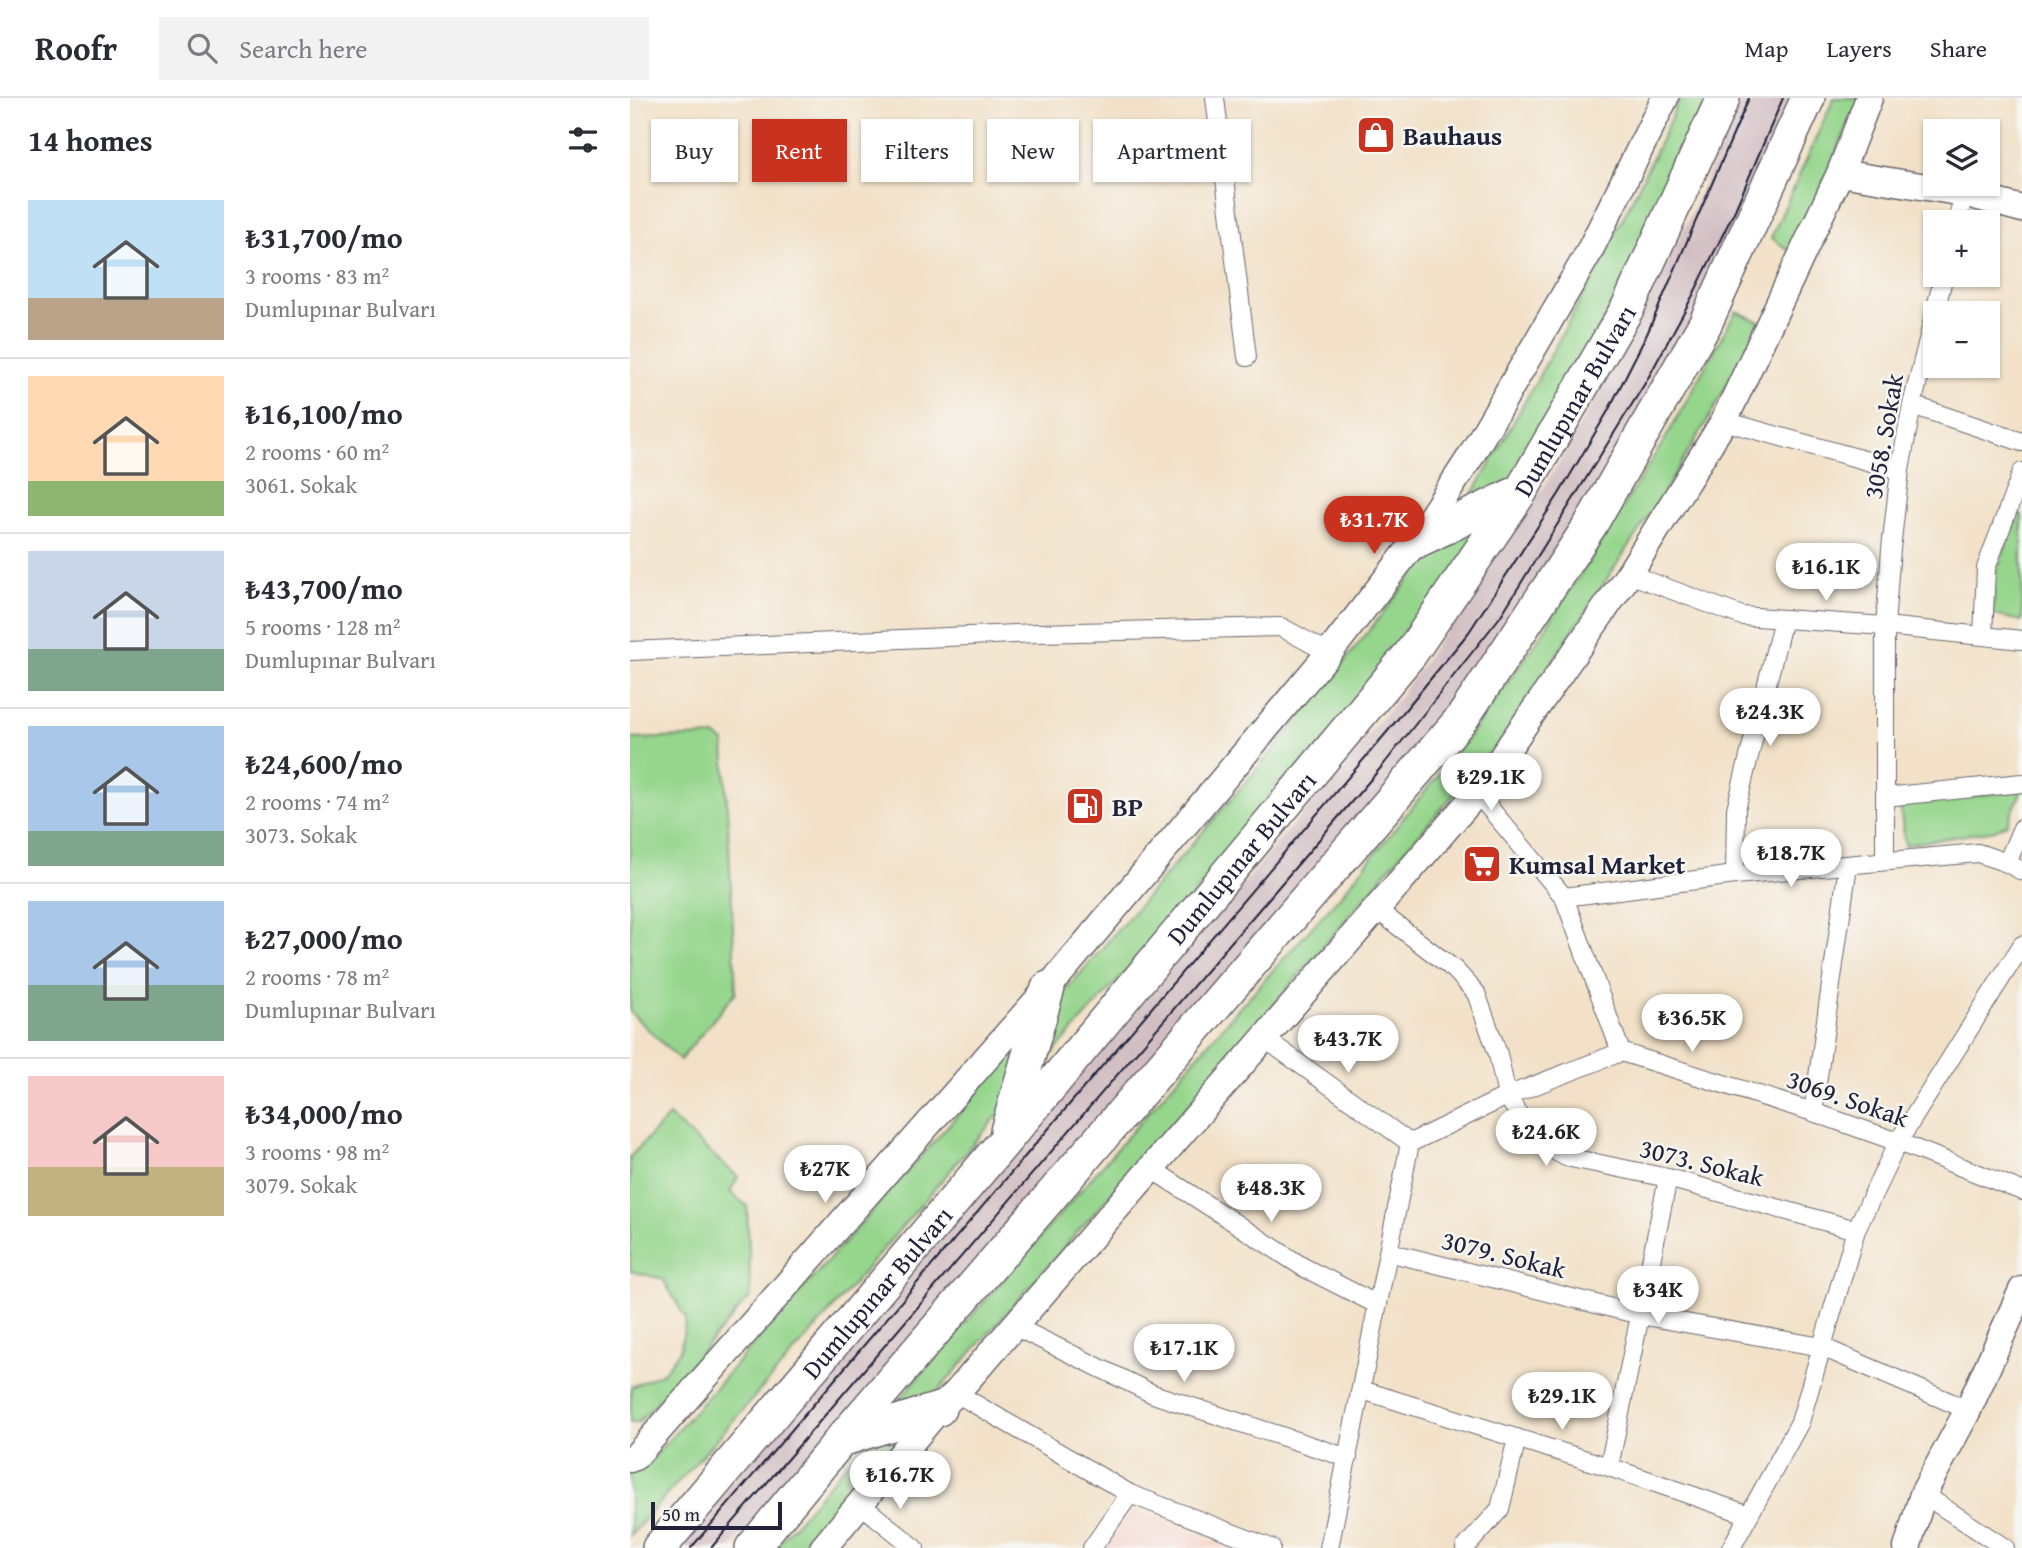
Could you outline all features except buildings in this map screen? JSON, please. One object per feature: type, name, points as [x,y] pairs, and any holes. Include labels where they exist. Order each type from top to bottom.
[{"type":"highway","name":"Dumlupınar Bulvarı","points":[[659,1548],[1003,1143],[1411,653],[1521,491],[1628,307],[1723,98]]},
{"type":"highway","points":[[756,1545],[841,1440],[1464,717],[1591,524],[1705,324],[1808,98]]},
{"type":"highway","points":[[1415,542],[1521,491]]},
{"type":"highway","points":[[1003,1143],[1048,988]]},
{"type":"highway","points":[[841,1440],[948,1401]]},
{"type":"street","points":[[1215,98],[1247,357]]},
{"type":"street","points":[[630,1459],[636,1456],[1048,988],[1329,653],[1415,542],[1469,459],[1588,254],[1665,98]]},
{"type":"street","points":[[823,1548],[1477,793],[1629,574],[1724,421],[1840,173],[1869,98]]},
{"type":"street","points":[[1840,173],[1923,187]]},
{"type":"street","points":[[1972,196],[2022,209]]},
{"type":"street","name":"3058. Sokak","points":[[1885,860],[1885,626],[1900,470],[1912,405],[1941,287]]},
{"type":"street","points":[[1912,405],[2022,442]]},
{"type":"street","points":[[1724,421],[1900,470]]},
{"type":"street","points":[[1983,635],[1986,568],[2022,472]]},
{"type":"street","points":[[1629,574],[1742,616],[1885,626],[2022,640]]},
{"type":"street","points":[[1735,874],[1736,809],[1783,619]]},
{"type":"street","points":[[630,651],[1038,633],[1282,627],[1329,653]]},
{"type":"street","points":[[1885,797],[2022,783]]},
{"type":"street","points":[[1410,1143],[1507,1096],[1621,1052],[1564,897],[1477,793]]},
{"type":"street","points":[[1564,897],[1735,874],[1978,853],[2014,867],[2022,828]]},
{"type":"street","points":[[1813,1112],[1848,865]]},
{"type":"street","name":"3073. Sokak","points":[[1376,909],[1455,970],[1476,993],[1498,1054],[1507,1096],[1535,1140],[1566,1157],[1668,1178],[1856,1230]]},
{"type":"street","points":[[1731,1548],[1800,1422],[1856,1230],[1898,1142],[2022,945]]},
{"type":"street","points":[[1264,1038],[1410,1143]]},
{"type":"street","name":"3069. Sokak","points":[[1621,1052],[1813,1112],[2022,1191]]},
{"type":"street","points":[[1329,1548],[1410,1143]]},
{"type":"street","points":[[1150,1168],[1303,1267],[1378,1305]]},
{"type":"street","points":[[1609,1467],[1668,1178]]},
{"type":"street","name":"3079. Sokak","points":[[1388,1252],[1640,1315],[1822,1347],[1968,1410]]},
{"type":"street","points":[[1907,1548],[1923,1494],[1968,1410],[2022,1290]]},
{"type":"street","points":[[1014,1326],[1153,1394],[1348,1458]]},
{"type":"street","points":[[1362,1390],[1609,1467],[1749,1515]]},
{"type":"street","points":[[948,1401],[1130,1494],[1271,1548]]},
{"type":"street","points":[[1465,1548],[1500,1509],[1517,1438]]},
{"type":"street","points":[[1092,1548],[1130,1494]]},
{"type":"street","points":[[1923,1494],[2005,1548]]},
{"type":"street","points":[[860,1504],[915,1548]]},
{"type":"shaded area","points":[[1741,98],[1791,98],[1695,314],[1579,525],[1436,730],[758,1518],[730,1548],[675,1548],[1193,944],[1401,695],[1545,485],[1601,388],[1640,318],[1687,222]]},
{"type":"shaded area","points":[[1133,1510],[1227,1548],[1105,1548]]},
{"type":"green space","points":[[1680,98],[1708,98],[1616,300],[1512,479],[1468,503],[1605,253]]},
{"type":"green space","points":[[1834,98],[1860,98],[1793,253],[1771,238]]},
{"type":"green space","points":[[1736,311],[1760,322],[1713,411],[1659,500],[1496,747],[1397,859],[1186,1108],[931,1399],[885,1416],[1232,1016],[1342,894],[1465,742],[1534,646],[1590,559],[1667,436]]},
{"type":"green space","points":[[1497,510],[1379,675],[1255,826],[630,1536],[630,1472],[643,1469],[970,1101],[1278,745],[1437,545]]},
{"type":"green space","points":[[2018,514],[2022,515],[2022,621],[1994,615],[1994,578]]},
{"type":"green space","points":[[716,736],[724,742],[736,992],[680,1060],[630,1012],[630,739]]},
{"type":"green space","points":[[2022,790],[2007,824],[1995,830],[1905,845],[1900,806]]},
{"type":"green space","points":[[669,1116],[738,1177],[730,1192],[747,1206],[751,1296],[639,1422],[630,1423],[631,1387],[663,1373],[680,1350],[686,1319],[663,1279],[630,1271],[630,1157]]},
{"type":"green space","points":[[906,1428],[805,1548],[775,1548],[861,1446]]},
{"type":"tram line","points":[[691,1548],[1387,732],[1469,632],[1559,494],[1608,411],[1647,334],[1749,98]]},
{"type":"tram line","points":[[711,1548],[1384,764],[1500,617],[1647,380],[1735,210],[1783,98]]},
{"type":"place","name":"Bauhaus","points":[[1376,135]]},
{"type":"place","name":"BP","points":[[1085,806]]},
{"type":"place","name":"Kumsal Market","points":[[1482,864]]}]
